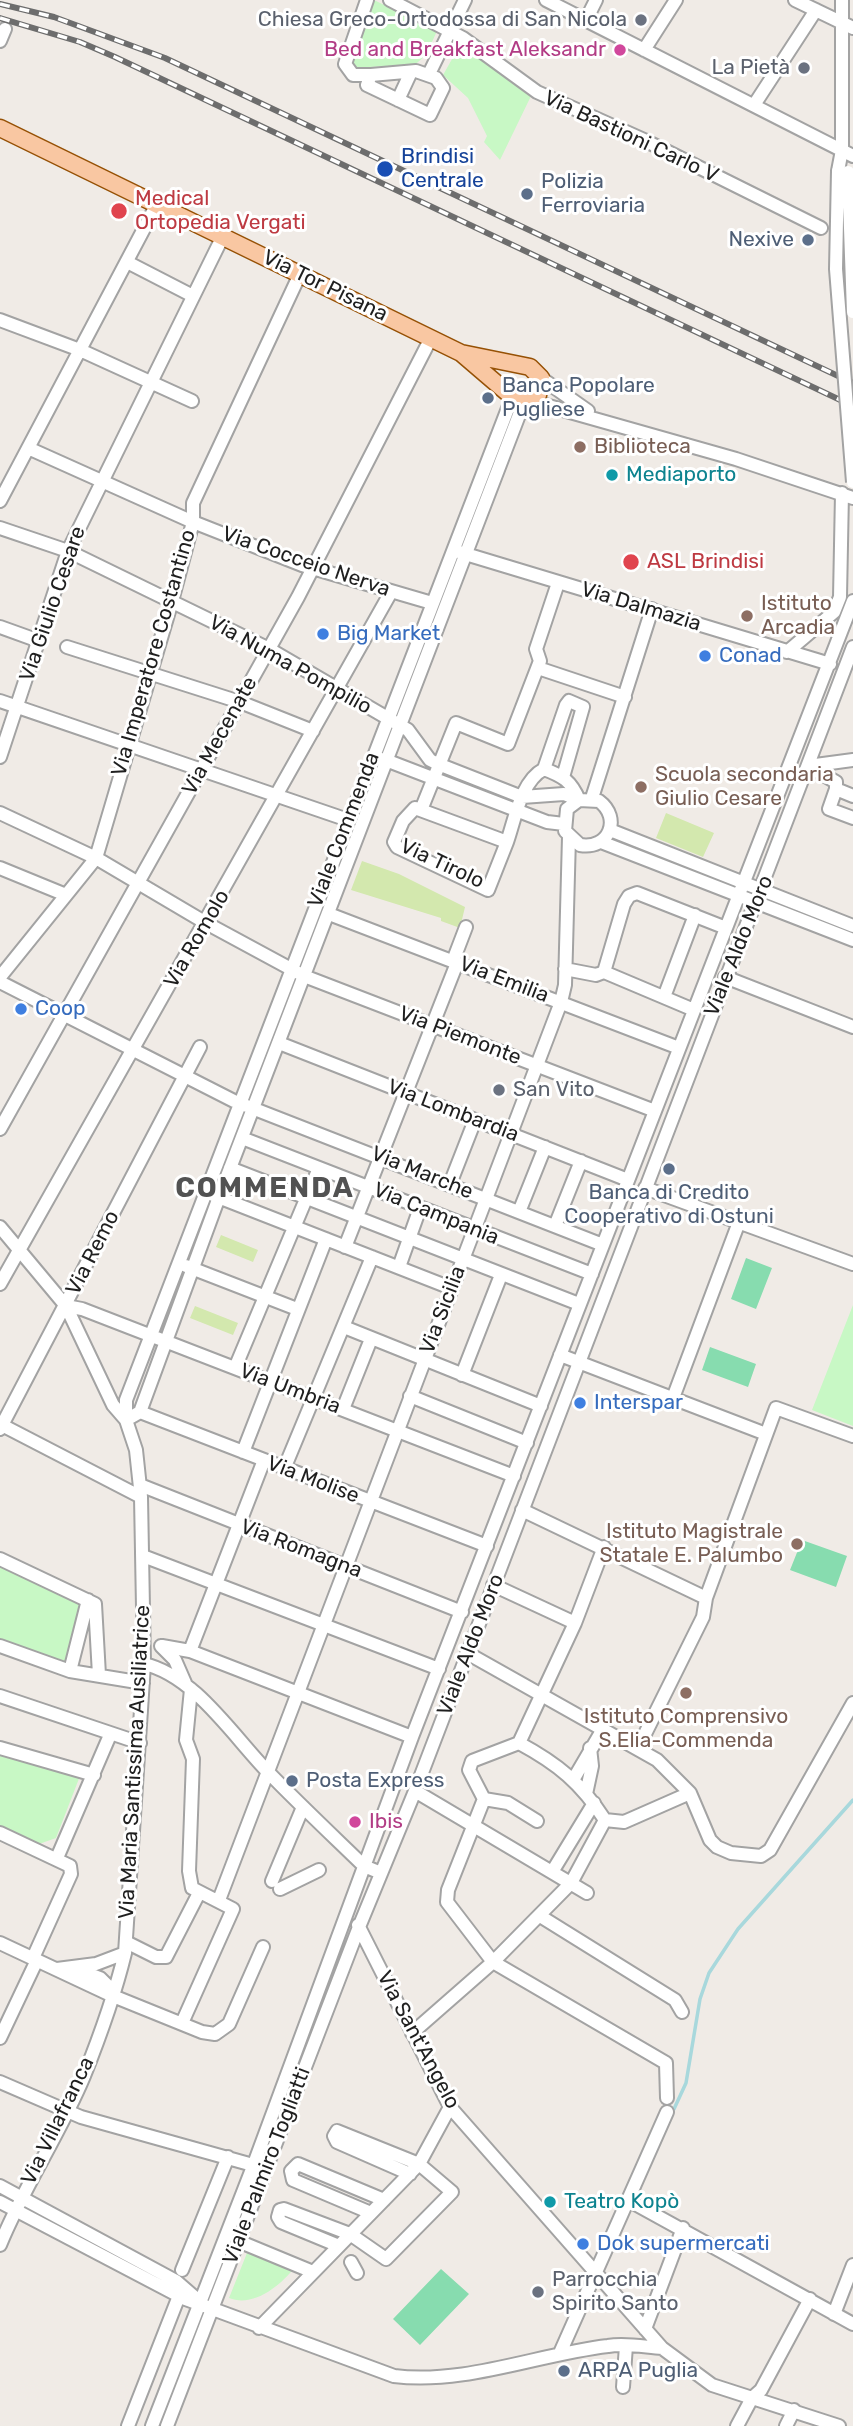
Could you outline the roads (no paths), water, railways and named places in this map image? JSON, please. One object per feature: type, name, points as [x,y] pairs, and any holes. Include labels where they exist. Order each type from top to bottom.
[{"type":"main road","name":"Via Tor Pisana","points":[[0,128],[461,353],[518,398]]},
{"type":"main road","name":"Via Tor Pisana","points":[[461,353],[530,367],[541,378]]},
{"type":"main road","points":[[520,366],[508,375],[518,398],[542,387],[541,378]]},
{"type":"street","points":[[367,0],[345,64],[353,75],[411,72],[429,74],[443,88],[430,115],[367,85],[371,75]]},
{"type":"street","name":"Via Bastioni Carlo V","points":[[390,0],[450,30],[537,92],[644,140],[821,228]]},
{"type":"street","points":[[429,74],[465,0]]},
{"type":"street","points":[[546,0],[848,153]]},
{"type":"street","points":[[586,20],[596,0]]},
{"type":"street","points":[[645,50],[676,0]]},
{"type":"street","points":[[795,0],[847,25]]},
{"type":"street","points":[[842,0],[847,25],[848,153],[843,171],[836,269],[853,482]]},
{"type":"street","points":[[754,105],[816,10]]},
{"type":"street","points":[[398,100],[411,72]]},
{"type":"street","points":[[843,171],[853,313]]},
{"type":"street","points":[[0,502],[157,204]]},
{"type":"street","name":"Via Giulio Cesare","points":[[1,753],[68,551],[100,481],[223,236]]},
{"type":"street","points":[[127,262],[193,296]]},
{"type":"street","name":"Via Imperatore Costantino","points":[[0,980],[96,858],[172,601],[193,522],[193,503],[300,274]]},
{"type":"street","points":[[0,320],[80,350],[151,380],[192,401]]},
{"type":"street","name":"Via Mecenate","points":[[0,1129],[313,569],[431,338]]},
{"type":"street","name":"Via Tor Pisana","points":[[541,378],[597,417]]},
{"type":"street","name":"Via Tor Pisana","points":[[518,398],[597,417],[847,496]]},
{"type":"street","name":"Viale Commenda","points":[[140,1412],[186,1266],[213,1195],[240,1104],[453,549],[518,398]]},
{"type":"street","name":"Viale Commenda","points":[[213,1195],[230,1168],[389,761],[466,554],[518,398]]},
{"type":"street","name":"Via Cocceio Nerva","points":[[28,447],[193,522],[313,569],[432,603]]},
{"type":"street","points":[[787,652],[834,612],[841,597],[847,496]]},
{"type":"street","name":"Via Numa Pompilio","points":[[0,528],[68,551],[269,649],[400,727]]},
{"type":"street","name":"Via Dalmazia","points":[[453,549],[830,664]]},
{"type":"street","points":[[558,583],[536,649],[540,661],[538,668],[625,697]]},
{"type":"street","name":"Via Romolo","points":[[0,1284],[391,592]]},
{"type":"street","name":"Viale Aldo Moro","points":[[364,1866],[853,601]]},
{"type":"street","points":[[652,610],[625,697],[586,799],[567,809],[564,824],[569,837],[587,846],[601,842],[853,926]]},
{"type":"street","points":[[0,627],[40,642]]},
{"type":"street","points":[[67,647],[240,702],[313,731]]},
{"type":"street","name":"Viale Aldo Moro","points":[[359,1927],[415,1791],[817,740],[847,676],[853,647]]},
{"type":"street","name":"Via Tirolo","points":[[421,810],[456,723],[508,744],[538,668]]},
{"type":"street","points":[[0,701],[348,820]]},
{"type":"street","name":"Via Tirolo","points":[[507,842],[415,808],[403,821],[394,842],[397,847],[488,890],[507,842],[520,803],[534,774],[544,769],[569,701],[583,707],[563,777]]},
{"type":"street","points":[[400,727],[408,730],[430,760],[520,803],[547,822],[564,824]]},
{"type":"street","points":[[802,734],[817,740]]},
{"type":"street","points":[[373,755],[434,779],[520,803],[565,794],[586,799],[609,810],[610,830],[601,842]]},
{"type":"street","points":[[808,766],[853,760]]},
{"type":"street","points":[[808,766],[836,782],[829,809],[853,818]]},
{"type":"street","points":[[544,769],[572,782],[586,799]]},
{"type":"street","points":[[836,789],[853,796]]},
{"type":"street","name":"Via Piemonte","points":[[0,814],[96,858],[206,923],[304,976],[655,1111]]},
{"type":"street","points":[[610,830],[741,889]]},
{"type":"street","name":"Via Sicilia","points":[[219,1900],[368,1501],[561,1002],[565,969],[569,837]]},
{"type":"street","points":[[0,868],[66,895]]},
{"type":"street","points":[[604,972],[629,896],[637,893],[726,928]]},
{"type":"street","points":[[759,896],[853,940]]},
{"type":"street","name":"Via Emilia","points":[[329,914],[679,1048]]},
{"type":"street","points":[[664,997],[695,915]]},
{"type":"street","points":[[345,1247],[433,1025],[466,927]]},
{"type":"street","points":[[565,969],[596,975],[604,972],[694,1010]]},
{"type":"street","points":[[725,977],[853,1027]]},
{"type":"street","name":"Via Marche","points":[[0,980],[63,1015],[240,1104],[603,1245]]},
{"type":"street","name":"Via Lombardia","points":[[279,1043],[628,1180]]},
{"type":"street","name":"Via Remo","points":[[1,1426],[200,1047]]},
{"type":"street","points":[[450,1184],[475,1120]]},
{"type":"street","name":"Via Campania","points":[[242,1138],[592,1274]]},
{"type":"street","points":[[641,1144],[659,1151]]},
{"type":"street","points":[[519,1212],[545,1147]]},
{"type":"street","points":[[555,1226],[581,1161]]},
{"type":"street","points":[[230,1168],[579,1304]]},
{"type":"street","points":[[235,1368],[319,1168]]},
{"type":"street","points":[[645,1188],[853,1264]]},
{"type":"street","points":[[213,1195],[451,1288]]},
{"type":"street","points":[[398,1267],[420,1208]]},
{"type":"street","points":[[673,1398],[739,1222]]},
{"type":"street","points":[[0,1227],[66,1306],[113,1405],[126,1420],[140,1412]]},
{"type":"street","points":[[243,1452],[269,1390],[268,1381],[296,1309],[326,1239]]},
{"type":"street","points":[[0,1241],[19,1251]]},
{"type":"street","points":[[284,1469],[372,1257]]},
{"type":"street","points":[[186,1266],[296,1309]]},
{"type":"street","name":"Viale Commenda","points":[[126,1420],[126,1401],[151,1337],[186,1266]]},
{"type":"street","points":[[462,1375],[501,1275]]},
{"type":"street","name":"Via Umbria","points":[[66,1306],[82,1309],[514,1476]]},
{"type":"street","points":[[344,1327],[541,1406]]},
{"type":"street","points":[[343,1409],[371,1339]]},
{"type":"street","points":[[560,1355],[766,1434]]},
{"type":"street","points":[[410,1396],[527,1443]]},
{"type":"street","points":[[638,1748],[702,1617],[706,1598],[776,1408],[853,1436]]},
{"type":"street","name":"Via Molise","points":[[140,1412],[487,1546]]},
{"type":"street","name":"Via Maria Santissima Ausiliatrice","points":[[113,1994],[125,1947],[144,1664],[141,1491],[136,1450],[126,1420]]},
{"type":"street","name":"Via Romagna","points":[[1,1426],[141,1491],[238,1524],[462,1612]]},
{"type":"street","points":[[191,1651],[264,1460]]},
{"type":"street","points":[[522,1510],[706,1598]]},
{"type":"street","points":[[604,1547],[575,1623],[519,1743],[472,1761],[469,1770],[484,1799],[448,1890],[447,1902],[493,1962],[666,2063],[667,2098]]},
{"type":"street","points":[[143,1556],[439,1668]]},
{"type":"street","points":[[0,1559],[95,1604],[99,1675]]},
{"type":"street","points":[[493,1584],[575,1623]]},
{"type":"street","points":[[70,1671],[88,1600]]},
{"type":"street","points":[[74,1969],[125,1947],[156,1957],[166,1957],[196,1890],[189,1871],[194,1759],[186,1740],[188,1686],[174,1660],[162,1646],[144,1635]]},
{"type":"street","points":[[0,1646],[70,1671],[143,1683]]},
{"type":"street","points":[[162,1646],[191,1651],[412,1737]]},
{"type":"street","points":[[467,1653],[638,1748],[673,1772],[690,1793],[710,1840],[731,1853],[761,1856],[770,1850],[853,1703]]},
{"type":"street","points":[[144,1664],[159,1667],[188,1686],[268,1773],[364,1866],[382,1873]]},
{"type":"street","points":[[0,1696],[140,1743]]},
{"type":"street","points":[[573,1780],[603,1728]]},
{"type":"street","points":[[57,1858],[110,1735]]},
{"type":"street","points":[[519,1743],[555,1762],[590,1798],[605,1820],[624,1822],[690,1793]]},
{"type":"street","points":[[0,1748],[94,1775]]},
{"type":"street","points":[[552,1872],[590,1798],[590,1748]]},
{"type":"street","points":[[415,1791],[587,1894]]},
{"type":"street","points":[[484,1799],[508,1802],[537,1821]]},
{"type":"street","points":[[303,1807],[276,1885],[319,1870]]},
{"type":"street","points":[[412,2033],[493,1962],[571,1883],[605,1820]]},
{"type":"street","points":[[0,1833],[57,1858],[70,1866],[71,1874],[0,2038]]},
{"type":"street","name":"Viale Palmiro Togliatti","points":[[167,2426],[254,2164],[364,1866]]},
{"type":"street","points":[[182,2023],[233,1909],[196,1890]]},
{"type":"street","points":[[348,1907],[359,1927]]},
{"type":"street","points":[[540,1916],[679,2006]]},
{"type":"street","name":"Viale Palmiro Togliatti","points":[[152,2426],[164,2395],[238,2241],[359,1927]]},
{"type":"street","name":"Via Sant'Angelo","points":[[359,1927],[450,2107],[662,2348],[685,2368],[712,2385],[839,2426]]},
{"type":"street","points":[[0,1943],[206,2033],[220,2032],[229,2024],[263,1947]]},
{"type":"street","points":[[57,1969],[74,1969],[100,1978],[113,1994]]},
{"type":"street","name":"Via Villafranca","points":[[0,2245],[20,2197],[83,2077],[113,1994]]},
{"type":"street","points":[[0,2082],[81,2117],[267,2169]]},
{"type":"street","points":[[258,2328],[419,2164],[450,2107]]},
{"type":"street","points":[[559,2353],[667,2112]]},
{"type":"street","points":[[339,2246],[281,2222],[278,2214],[284,2209],[351,2234],[383,2259],[389,2258],[452,2192],[419,2164],[340,2130],[334,2134],[338,2142],[410,2174]]},
{"type":"street","name":"Viale Palmiro Togliatti","points":[[182,2270],[228,2157]]},
{"type":"street","points":[[371,2213],[293,2180],[291,2171],[298,2164],[384,2200]]},
{"type":"street","points":[[0,2186],[176,2281],[206,2305]]},
{"type":"street","points":[[628,2200],[853,2324]]},
{"type":"street","points":[[0,2202],[179,2296],[258,2328],[394,2376],[418,2379],[612,2345],[662,2348]]},
{"type":"street","points":[[645,2329],[683,2228]]},
{"type":"street","points":[[238,2241],[313,2272]]},
{"type":"street","points":[[834,2314],[853,2265]]},
{"type":"street","points":[[128,2426],[179,2296]]},
{"type":"street","points":[[737,2426],[752,2398],[761,2390],[810,2299]]},
{"type":"street","points":[[623,2387],[626,2346]]},
{"type":"street","points":[[144,2386],[164,2395]]},
{"type":"street","points":[[786,2426],[794,2410]]},
{"type":"waterway","points":[[674,2109],[686,2083],[700,1999],[709,1973],[738,1929],[853,1800]]},
{"type":"railway","points":[[0,4],[54,17],[165,58],[853,383]]},
{"type":"railway","points":[[0,18],[80,42],[115,57],[853,406]]},
{"type":"place","name":"Chiesa Greco-Ortodossa di San Nicola","points":[[641,20]]},
{"type":"place","name":"Bed and Breakfast Aleksandr","points":[[620,50]]},
{"type":"place","name":"La Pietà","points":[[804,68]]},
{"type":"place","name":"Brindisi Centrale","points":[[385,169]]},
{"type":"place","name":"Polizia Ferroviaria","points":[[527,194]]},
{"type":"place","name":"Medical Ortopedia Vergati","points":[[119,211]]},
{"type":"place","name":"Nexive","points":[[808,240]]},
{"type":"place","name":"Banca Popolare Pugliese","points":[[488,398]]},
{"type":"place","name":"Biblioteca","points":[[580,447]]},
{"type":"place","name":"Mediaporto","points":[[612,475]]},
{"type":"place","name":"ASL Brindisi","points":[[631,562]]},
{"type":"place","name":"Istituto Arcadia","points":[[747,616]]},
{"type":"place","name":"Big Market","points":[[323,634]]},
{"type":"place","name":"Conad","points":[[705,656]]},
{"type":"place","name":"Scuola secondaria Giulio Cesare","points":[[641,787]]},
{"type":"place","name":"Coop","points":[[21,1009]]},
{"type":"place","name":"San Vito","points":[[499,1090]]},
{"type":"place","name":"Banca di Credito Cooperativo di Ostuni","points":[[669,1169]]},
{"type":"place","name":"Interspar","points":[[580,1403]]},
{"type":"place","name":"Istituto Magistrale Statale E. Palumbo","points":[[797,1544]]},
{"type":"place","name":"Istituto Comprensivo S.Elia-Commenda","points":[[686,1693]]},
{"type":"place","name":"Posta Express","points":[[292,1781]]},
{"type":"place","name":"Ibis","points":[[355,1822]]},
{"type":"place","name":"Teatro Kopò","points":[[550,2202]]},
{"type":"place","name":"Dok supermercati","points":[[583,2244]]},
{"type":"place","name":"Parrocchia Spirito Santo","points":[[538,2292]]},
{"type":"place","name":"ARPA Puglia","points":[[564,2371]]},
{"type":"district","name":"COMMENDA","points":[[265,1189]]}]
